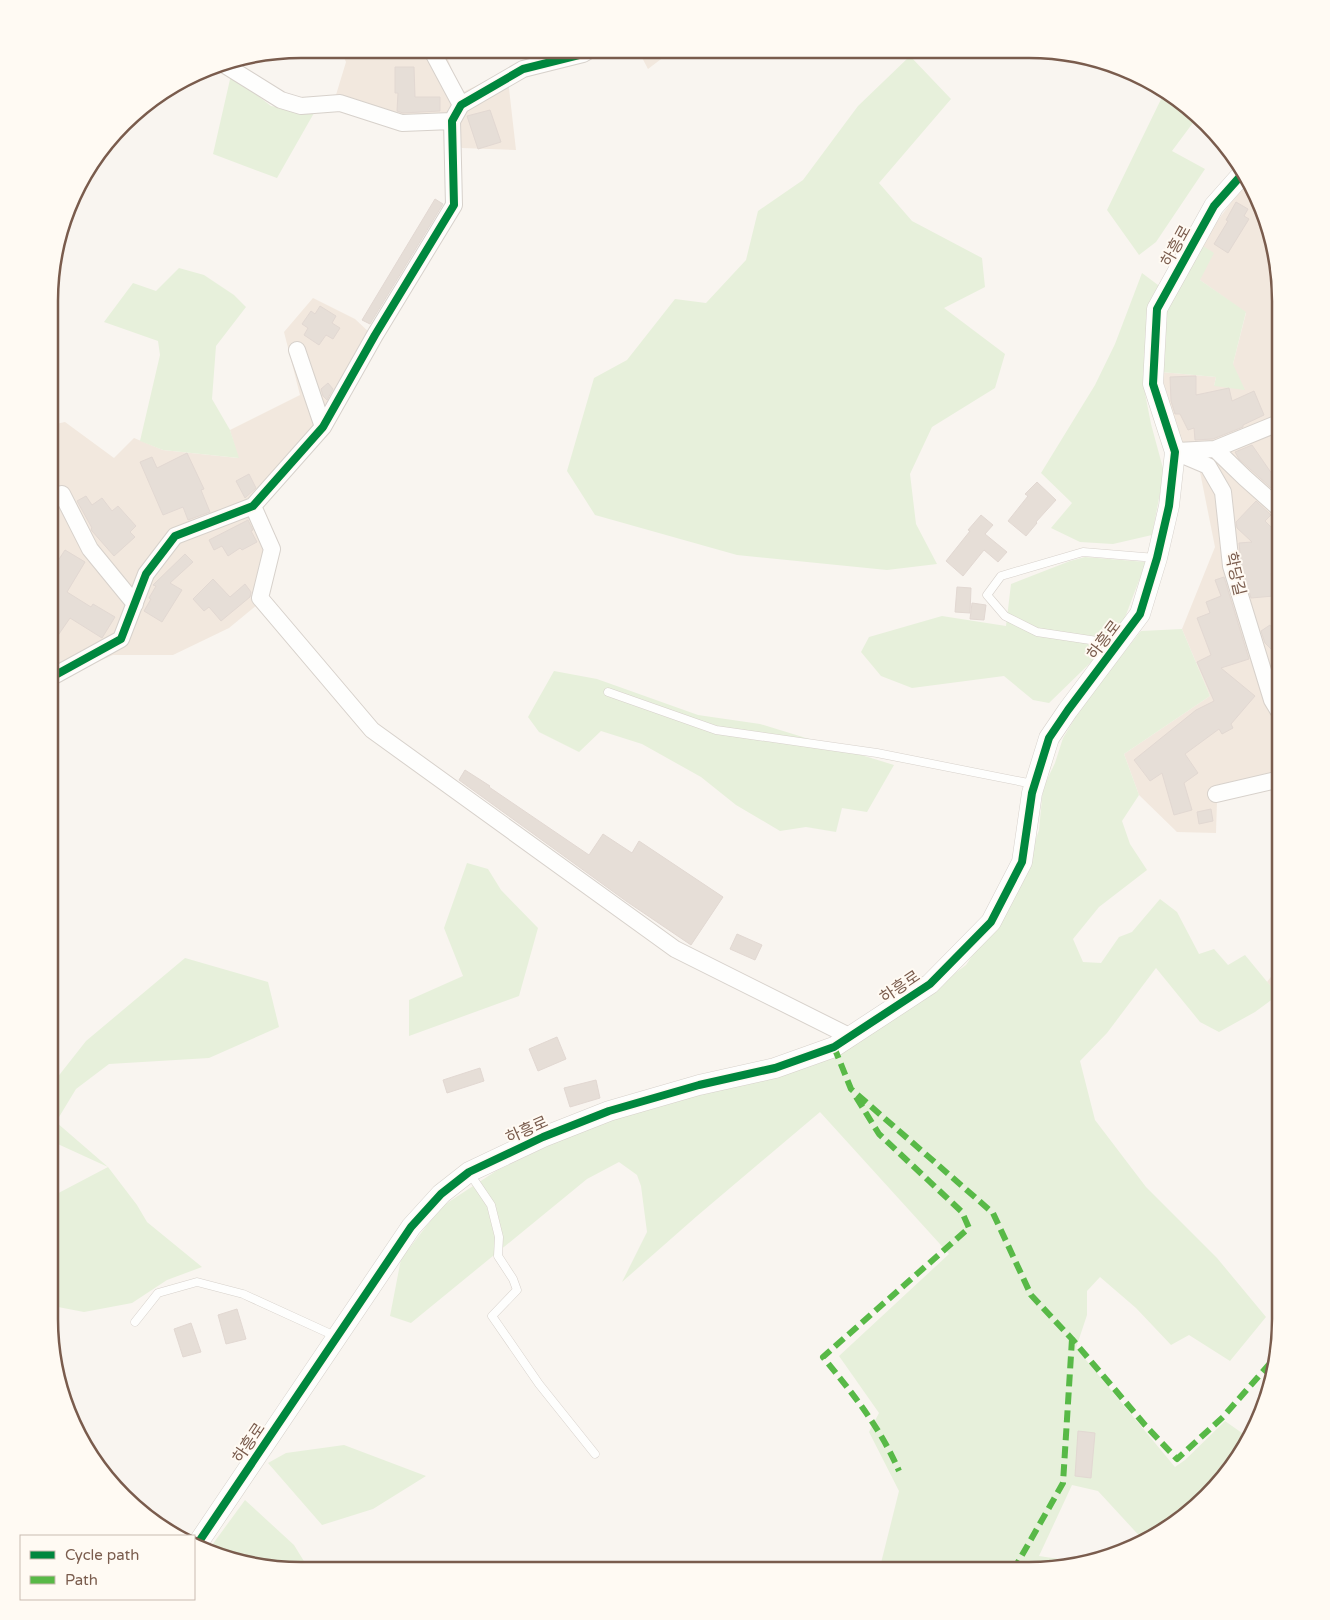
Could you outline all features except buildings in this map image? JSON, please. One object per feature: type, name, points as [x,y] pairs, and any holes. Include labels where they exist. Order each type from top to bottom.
[{"type":"street","points":[[436,58],[461,104]]},
{"type":"street","points":[[57,674],[121,639],[146,574],[175,536],[253,506],[323,427],[375,335],[454,205],[452,121],[461,104],[523,69],[568,58]]},
{"type":"street","points":[[230,68],[281,100],[301,106],[340,103],[402,123],[452,121]]},
{"type":"street","name":"하흥로","points":[[200,1540],[412,1227],[441,1194],[469,1172],[543,1137],[609,1111],[699,1085],[775,1068],[834,1047],[930,984],[991,922],[1022,862],[1035,785],[1049,738],[1140,614],[1168,506],[1175,452],[1153,384],[1157,309],[1214,206],[1239,178]]},
{"type":"street","points":[[298,350],[323,427]]},
{"type":"street","points":[[1175,452],[1214,449],[1272,426]]},
{"type":"street","points":[[1214,449],[1272,502]]},
{"type":"street","name":"학당길","points":[[1175,452],[1208,466],[1223,492],[1231,566],[1272,700]]},
{"type":"street","points":[[62,494],[90,549],[135,604]]},
{"type":"street","points":[[253,506],[272,549],[260,598],[372,730],[675,949],[851,1036]]},
{"type":"street","points":[[1216,794],[1272,781]]},
{"type":"lane","points":[[1119,644],[1037,632],[1005,616],[987,595],[1000,576],[1083,552],[1156,558]]},
{"type":"lane","points":[[608,692],[716,730],[877,753],[1035,785]]},
{"type":"lane","points":[[469,1172],[491,1205],[499,1237],[498,1256],[513,1279],[517,1290],[492,1316],[539,1384],[595,1454]]},
{"type":"lane","points":[[135,1322],[158,1293],[197,1282],[243,1294],[337,1337]]},
{"type":"shaded area","points":[[344,58],[447,58],[461,93],[507,71],[516,150],[462,148],[444,127],[332,108],[346,62]]},
{"type":"shaded area","points":[[642,58],[662,58],[648,69]]},
{"type":"shaded area","points":[[1244,186],[1260,222],[1268,253],[1272,285],[1272,777],[1217,800],[1216,833],[1177,832],[1139,795],[1124,754],[1210,696],[1182,629],[1215,547],[1200,472],[1178,440],[1161,372],[1216,377],[1214,386],[1233,364],[1246,313],[1200,280],[1200,244]]},
{"type":"shaded area","points":[[313,298],[355,319],[371,334],[316,430],[251,512],[267,549],[257,605],[229,628],[173,655],[113,655],[57,680],[57,424],[65,422],[114,458],[134,438],[163,450],[238,458],[230,430],[300,395],[284,332]]},
{"type":"shaded area","points":[[1272,976],[1272,988],[1267,982]]},
{"type":"green space","points":[[908,58],[912,58],[951,99],[879,183],[912,221],[982,258],[985,287],[944,308],[1005,354],[995,388],[932,427],[910,474],[916,524],[937,564],[887,570],[737,555],[595,515],[567,471],[594,378],[627,360],[675,299],[706,303],[746,260],[758,211],[803,180],[858,106]]},
{"type":"green space","points":[[231,75],[271,106],[314,113],[277,178],[213,154]]},
{"type":"green space","points":[[1162,96],[1194,122],[1172,151],[1205,169],[1156,242],[1139,255],[1107,210]]},
{"type":"green space","points":[[1200,244],[1214,253],[1200,280],[1246,312],[1233,364],[1245,390],[1214,386],[1216,377],[1161,372],[1164,307]]},
{"type":"green space","points":[[179,268],[204,275],[234,295],[246,307],[216,346],[212,399],[230,430],[239,458],[163,450],[140,441],[160,355],[158,341],[104,322],[133,283],[156,291]]},
{"type":"green space","points":[[1142,273],[1162,288],[1144,388],[1151,424],[1164,472],[1152,535],[1113,544],[1080,542],[1051,528],[1072,503],[1041,473],[1095,385],[1115,344]]},
{"type":"green space","points":[[1085,557],[1146,562],[1118,636],[1049,703],[1033,700],[1004,676],[912,688],[881,676],[861,652],[869,637],[942,616],[1006,626],[1011,584]]},
{"type":"green space","points":[[1182,629],[1210,696],[1124,754],[1139,795],[1122,821],[1130,844],[1147,870],[1099,907],[1073,939],[1083,962],[1101,963],[1119,937],[1132,932],[1160,899],[1177,912],[1199,954],[1214,949],[1228,965],[1245,955],[1272,988],[1272,999],[1255,1012],[1219,1032],[1200,1022],[1156,968],[1107,1033],[1080,1061],[1095,1120],[1146,1187],[1217,1258],[1266,1317],[1230,1361],[1189,1335],[1171,1345],[1136,1308],[1100,1277],[1087,1291],[1087,1315],[1076,1348],[1175,1467],[1185,1460],[1225,1421],[1243,1434],[1232,1455],[1212,1480],[1190,1502],[1165,1522],[1139,1536],[1098,1491],[1072,1485],[1039,1556],[1064,1560],[1045,1562],[881,1562],[899,1491],[869,1432],[879,1413],[839,1356],[949,1254],[820,1112],[622,1282],[647,1232],[641,1186],[637,1175],[619,1162],[587,1179],[411,1323],[390,1316],[401,1259],[441,1207],[496,1171],[593,1124],[898,1016],[966,965],[1020,884],[1039,830],[1043,788],[1055,763],[1063,738],[1086,700],[1141,631]]},
{"type":"green space","points":[[554,671],[597,679],[698,715],[760,724],[894,765],[867,812],[842,808],[836,832],[806,827],[780,831],[736,805],[701,777],[642,744],[601,731],[579,752],[539,732],[528,717]]},
{"type":"green space","points":[[467,863],[488,869],[501,890],[538,928],[519,996],[409,1036],[409,1000],[463,976],[444,928]]},
{"type":"green space","points":[[185,958],[268,982],[279,1027],[209,1058],[109,1064],[76,1089],[57,1120],[57,1078],[86,1041]]},
{"type":"green space","points":[[57,1123],[108,1167],[57,1144]]},
{"type":"green space","points":[[108,1167],[137,1205],[147,1222],[202,1267],[167,1280],[132,1303],[84,1312],[58,1307],[57,1194]]},
{"type":"green space","points":[[344,1445],[426,1476],[373,1509],[322,1525],[268,1463],[286,1453]]},
{"type":"green space","points":[[245,1500],[294,1545],[304,1562],[285,1562],[253,1558],[212,1546]]},
{"type":"marked path","points":[[834,1047],[851,1089],[993,1213],[1031,1295],[1177,1459],[1223,1417],[1268,1365]]},
{"type":"marked path","points":[[856,1097],[879,1134],[962,1212],[969,1228],[823,1357],[875,1425],[899,1471]]},
{"type":"marked path","points":[[1018,1562],[1063,1483],[1072,1339]]},
{"type":"cycle path","points":[[57,674],[121,639],[146,574],[175,536],[253,506],[323,427],[375,335],[454,205],[452,121],[461,105],[523,69],[567,58]]},
{"type":"cycle path","points":[[200,1540],[411,1227],[441,1194],[469,1172],[543,1137],[609,1111],[699,1085],[775,1068],[834,1047],[930,984],[991,922],[1022,862],[1032,793],[1049,738],[1140,614],[1157,558],[1169,506],[1175,452],[1153,384],[1157,309],[1214,206],[1239,178]]}]
